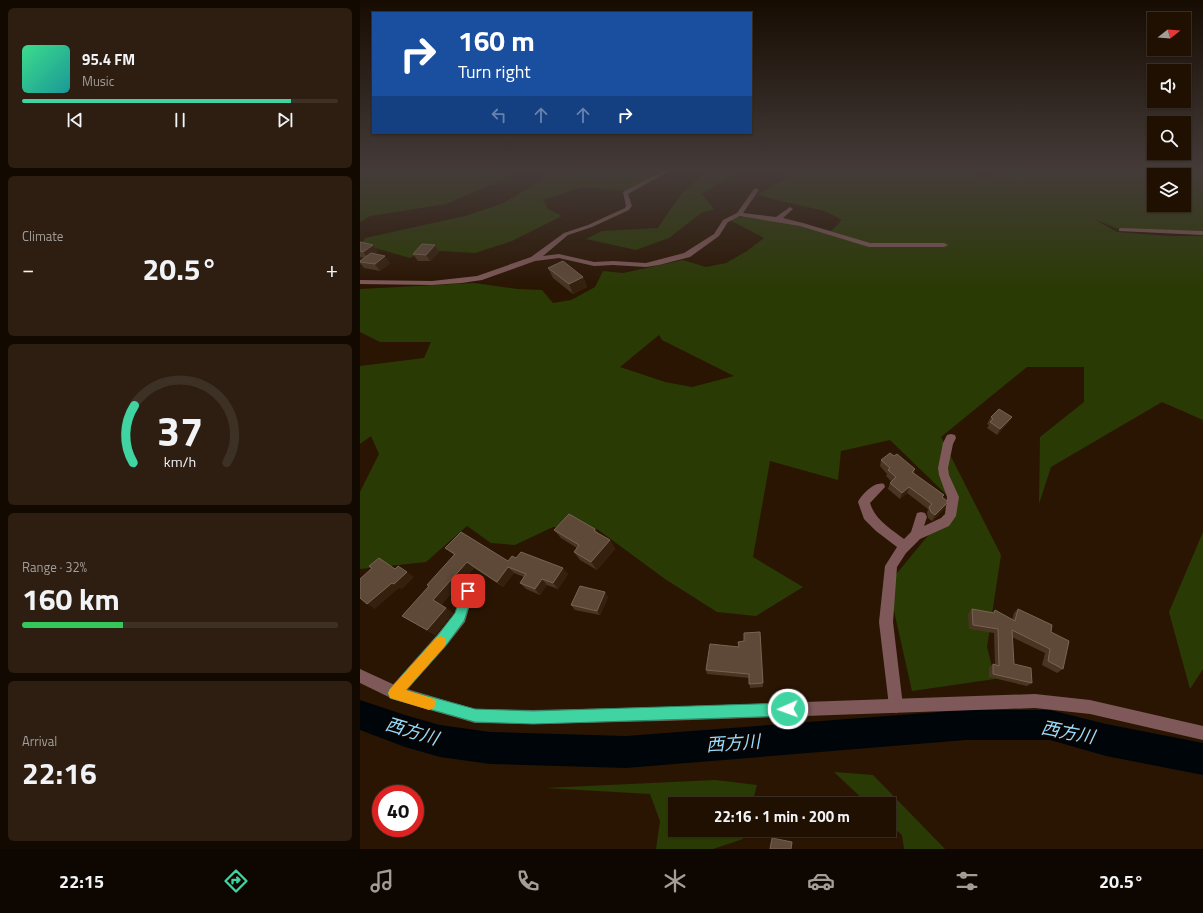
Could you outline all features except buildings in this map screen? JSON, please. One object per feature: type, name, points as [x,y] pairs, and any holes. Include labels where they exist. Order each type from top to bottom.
[{"type":"street","points":[[534,258],[566,234],[590,226],[627,209]]},
{"type":"street","points":[[360,282],[432,283],[462,281],[479,278],[534,258],[559,256],[594,264],[613,263],[646,265],[659,263],[688,255],[717,235],[725,221],[739,214],[743,209]]},
{"type":"street","points":[[778,219],[790,209]]},
{"type":"street","points":[[739,214],[778,219],[801,224],[869,245],[944,245]]},
{"type":"street","points":[[1121,230],[1203,233]]},
{"type":"street","points":[[896,706],[886,622],[892,566],[905,546],[916,535],[945,522],[950,516],[953,497],[944,475],[943,468],[948,442],[951,438]]},
{"type":"street","points":[[880,488],[864,502],[868,515],[880,527],[905,546]]},
{"type":"street","points":[[916,535],[921,517]]},
{"type":"street","points":[[394,693],[442,640],[460,617],[468,591]]},
{"type":"street","points":[[360,676],[394,693],[475,716],[533,717],[896,706],[1035,700],[1090,707],[1203,733]]},
{"type":"green space","points":[[360,209],[417,209],[370,216],[360,222]]},
{"type":"green space","points":[[487,209],[548,209],[562,216],[512,241],[475,253],[425,250],[410,258],[361,244],[365,238],[465,216]]},
{"type":"green space","points":[[671,209],[714,209],[701,213],[669,238],[636,250],[586,239],[602,231],[658,228]]},
{"type":"green space","points":[[814,209],[1147,209],[1147,212],[1191,212],[1191,209],[1203,209],[1203,231],[1121,230],[1094,219],[1117,232],[1169,236],[1203,236],[1203,420],[1162,402],[1051,467],[1039,504],[1040,437],[1084,402],[1084,367],[1027,367],[941,437],[1001,555],[987,647],[995,679],[912,691],[888,584],[955,503],[890,440],[841,451],[838,480],[770,461],[753,557],[803,587],[756,616],[717,612],[665,579],[597,529],[553,527],[515,545],[491,543],[467,526],[426,562],[360,569],[360,492],[379,454],[371,436],[360,444],[360,366],[424,358],[431,342],[380,342],[360,332],[360,289],[474,283],[518,289],[542,290],[553,303],[571,300],[595,287],[603,271],[623,273],[683,260],[706,267],[726,263],[747,251],[764,238],[730,220],[744,216],[831,231],[842,220],[825,211]],"holes":[[[659,335],[662,340],[734,376],[692,387],[665,382],[620,367]]]},
{"type":"green space","points":[[1203,532],[1203,669],[1190,689],[1169,612]]},
{"type":"green space","points":[[834,772],[873,775],[894,797],[861,797]]},
{"type":"green space","points":[[715,780],[757,785],[754,797],[668,797],[668,837],[743,837],[743,839],[713,849],[656,849],[660,821],[650,794],[545,788]]},
{"type":"green space","points":[[896,799],[945,849],[904,849],[902,835],[896,830]]},
{"type":"waterway","name":"西方川","points":[[360,715],[405,731],[440,741],[490,748],[626,752],[966,725],[1050,725],[1106,740],[1203,759]]},
{"type":"slow traffic","points":[[429,703],[394,693],[440,642]]},
{"type":"route","points":[[468,591],[460,617],[442,640],[394,693],[475,716],[533,717],[788,709]]}]
